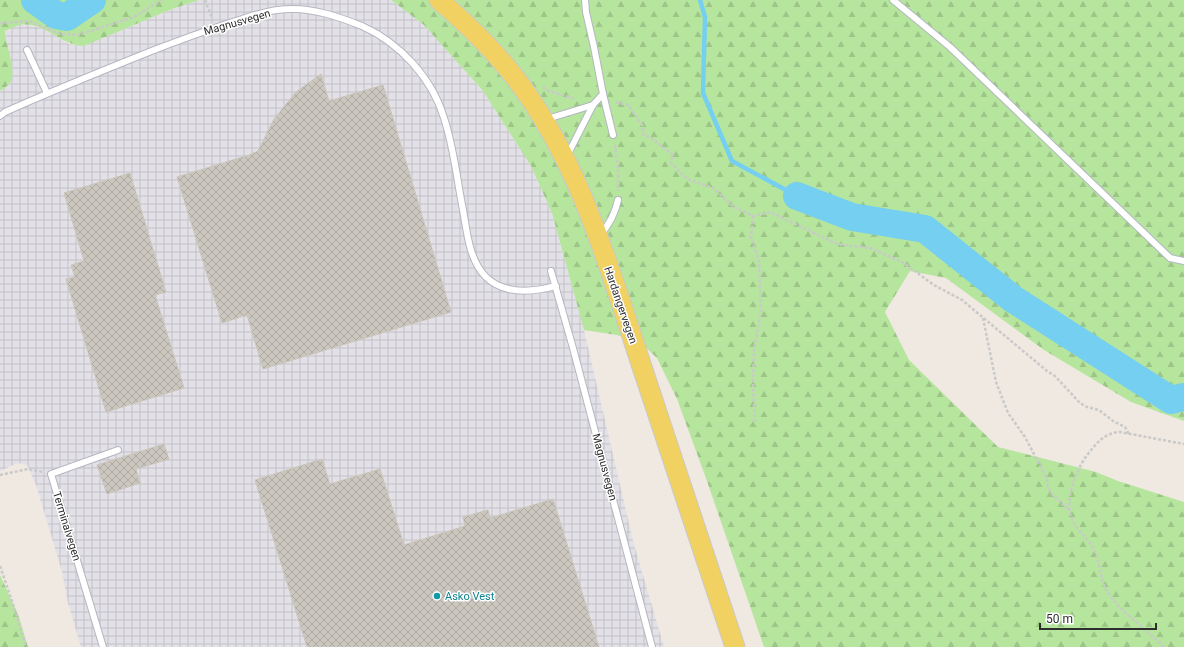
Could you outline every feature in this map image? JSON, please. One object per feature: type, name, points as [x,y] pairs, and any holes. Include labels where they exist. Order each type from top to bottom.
[{"type":"main road","name":"Hardangervegen","points":[[439,0],[477,34],[514,76],[544,120],[579,189],[598,238],[735,647]]},
{"type":"main road","points":[[711,573],[746,647]]},
{"type":"lane","points":[[585,0],[586,12],[603,94],[613,135]]},
{"type":"lane","points":[[893,0],[950,47],[1170,258],[1184,261]]},
{"type":"lane","name":"Magnusvegen","points":[[0,116],[5,112],[47,93],[216,27],[263,13],[290,9],[311,11],[335,16],[369,30],[385,39],[408,58],[436,96],[450,139],[473,256],[479,269],[486,278],[500,286],[522,291],[541,290],[556,286]]},
{"type":"lane","points":[[27,50],[47,93]]},
{"type":"lane","points":[[565,159],[593,105],[603,94]]},
{"type":"lane","points":[[544,120],[593,105]]},
{"type":"lane","points":[[598,238],[610,222],[615,212],[618,200]]},
{"type":"lane","name":"Magnusvegen","points":[[551,271],[652,647]]},
{"type":"lane","points":[[51,474],[118,450]]},
{"type":"lane","name":"Terminalvegen","points":[[51,474],[103,647]]},
{"type":"path","points":[[0,24],[29,21],[60,34],[78,35],[134,17],[161,0]]},
{"type":"path","points":[[205,0],[216,27]]},
{"type":"path","points":[[603,94],[616,102],[628,105],[643,126],[643,134],[651,138],[673,155],[671,163],[687,179],[713,188],[734,207],[753,216],[770,212],[837,244],[870,248],[902,262],[934,285],[962,300],[1055,376],[1080,403],[1087,407],[1099,410],[1113,422],[1125,427],[1129,434]]},
{"type":"path","points":[[613,135],[618,170],[618,200]]},
{"type":"path","points":[[753,216],[751,238],[759,261],[761,311],[754,350],[753,386],[755,422]]},
{"type":"path","points":[[983,318],[996,382],[1008,413],[1025,437],[1045,475],[1050,492],[1069,510]]},
{"type":"path","points":[[1164,647],[1111,598],[1102,579],[1096,553],[1089,541],[1072,520],[1069,510],[1072,483],[1084,460],[1095,446],[1107,435],[1120,432],[1184,444]]},
{"type":"path","points":[[0,475],[28,469],[51,474]]},
{"type":"path","points":[[0,566],[26,647]]},
{"type":"shaded area","points":[[199,0],[391,0],[424,25],[483,91],[531,166],[552,213],[584,330],[633,541],[664,647],[81,647],[68,603],[62,572],[36,485],[27,465],[18,463],[0,471],[0,91],[10,83],[11,60],[5,38],[5,31],[18,25],[42,28],[69,44],[84,46],[172,9]]},
{"type":"green space","points":[[0,0],[199,0],[172,9],[84,46],[68,42],[37,27],[18,25],[5,31],[13,72],[10,83],[0,91]]},
{"type":"green space","points":[[391,0],[1184,0],[1184,421],[1131,402],[1044,350],[946,278],[910,271],[885,312],[909,360],[998,447],[1096,472],[1118,481],[1184,502],[1184,647],[764,647],[677,399],[657,358],[640,342],[617,335],[584,330],[552,213],[531,166],[483,91],[424,25]]},
{"type":"green space","points":[[0,575],[19,617],[28,647],[0,647]]},
{"type":"building","points":[[321,74],[329,101],[383,85],[451,312],[263,369],[247,315],[222,323],[177,177],[258,151],[274,119],[296,92]]},
{"type":"building","points":[[130,173],[166,292],[155,295],[184,388],[106,412],[66,279],[75,277],[71,265],[84,261],[64,193]]},
{"type":"building","points":[[164,444],[169,459],[136,469],[140,483],[107,494],[97,465]]},
{"type":"building","name":"Asko Vest","points":[[322,459],[330,484],[380,469],[404,545],[465,526],[463,517],[488,510],[490,518],[553,499],[599,647],[307,647],[255,480]]},
{"type":"waterway","points":[[35,0],[56,15],[67,17],[92,0]]},
{"type":"waterway","points":[[700,0],[705,17],[703,93],[732,161],[797,196]]},
{"type":"waterway","points":[[797,196],[852,217],[925,229],[1013,299],[1171,400],[1184,397]]},
{"type":"place","name":"Asko Vest","points":[[437,596]]}]
